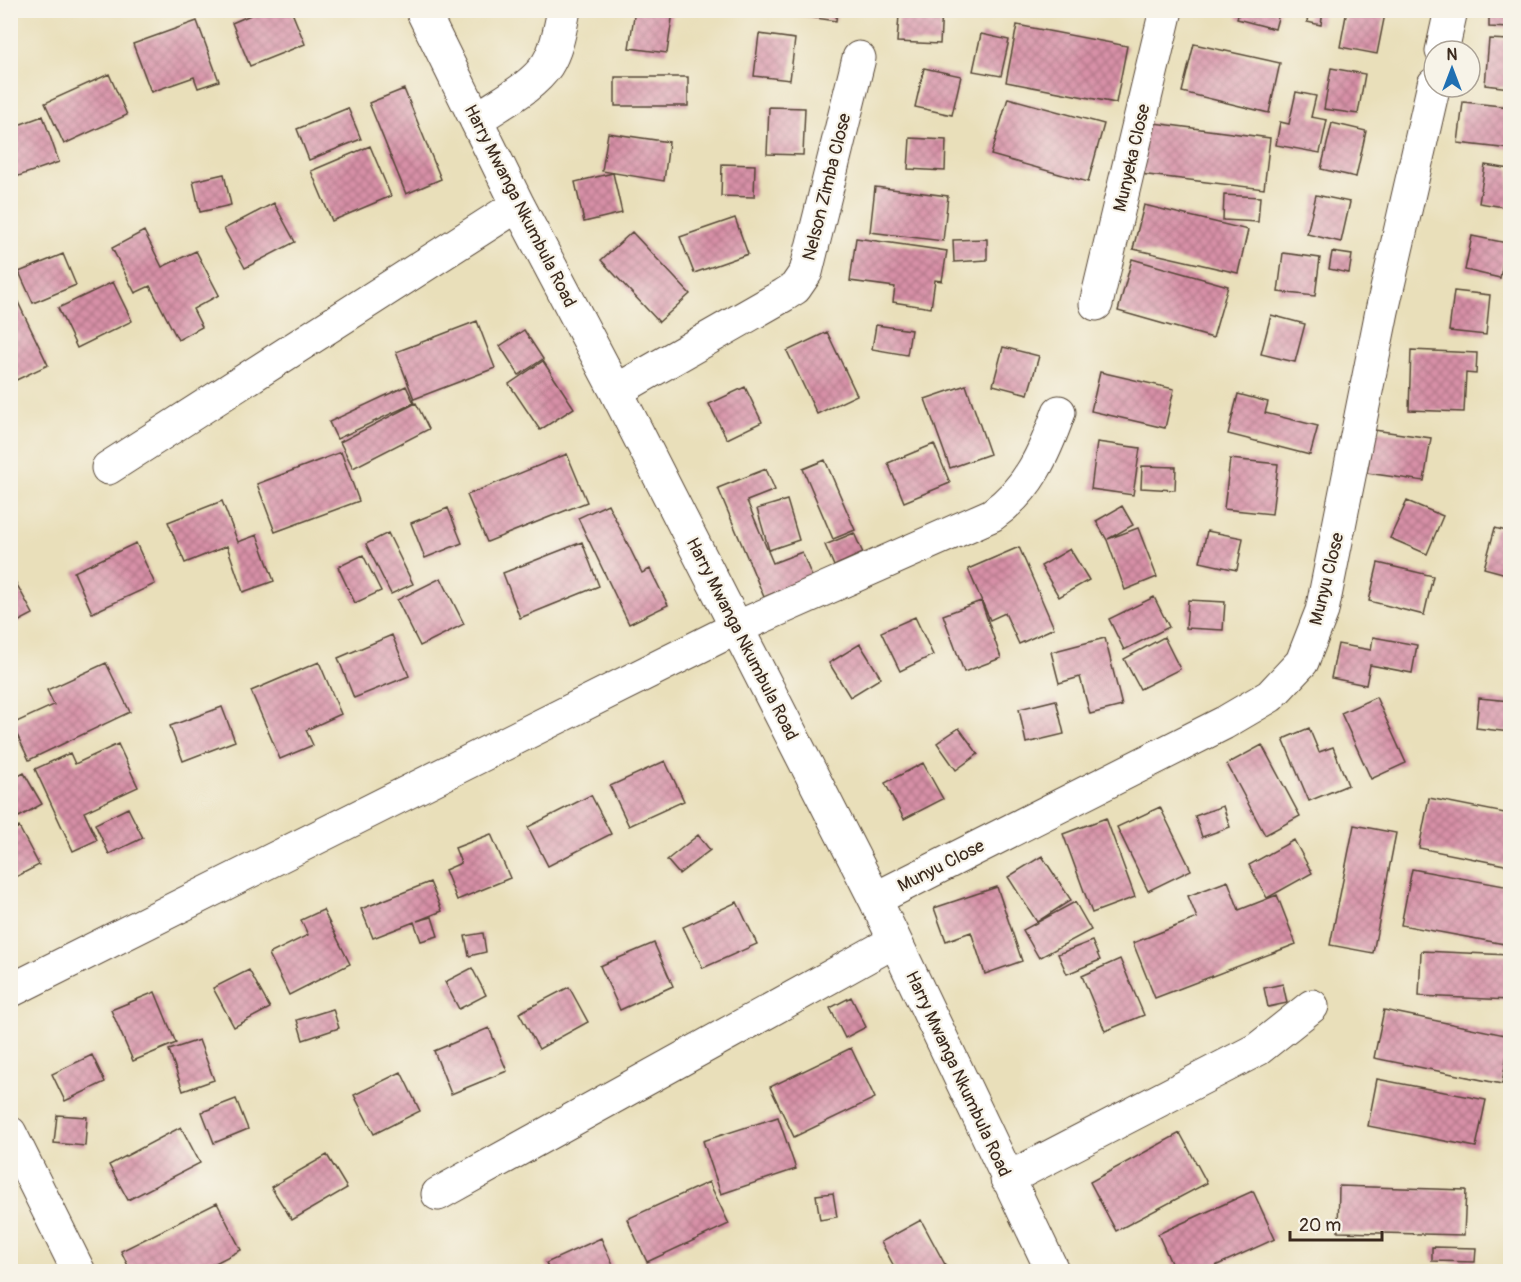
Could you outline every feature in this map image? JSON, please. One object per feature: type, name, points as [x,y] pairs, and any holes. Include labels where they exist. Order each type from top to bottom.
[{"type":"street","name":"Harry Mwanga Nkumbula Road","points":[[422,10],[518,205],[616,391],[875,899],[1053,1272]]},
{"type":"street","points":[[476,120],[529,83],[546,66],[556,43],[564,10]]},
{"type":"street","name":"Munyeka Close","points":[[1096,304],[1166,10]]},
{"type":"street","points":[[1445,39],[1451,10]]},
{"type":"street","name":"Nelson Zimba Close","points":[[616,391],[784,295],[801,280],[806,272],[859,58]]},
{"type":"street","name":"Munyu Close","points":[[875,899],[1224,723],[1270,696],[1302,662],[1322,610],[1383,310],[1431,99]]},
{"type":"street","points":[[108,468],[518,205]]},
{"type":"street","points":[[10,991],[736,628],[992,515],[1011,501],[1025,485],[1036,468],[1059,412]]},
{"type":"street","points":[[438,1194],[895,941]]},
{"type":"street","points":[[1007,1179],[1258,1049],[1312,1006]]},
{"type":"street","points":[[10,1133],[79,1272]]},
{"type":"building","points":[[262,10],[291,10],[305,44],[250,66],[232,23]]},
{"type":"building","points":[[635,10],[673,12],[667,53],[629,48]]},
{"type":"building","points":[[761,10],[837,10],[836,21]]},
{"type":"building","points":[[916,10],[942,10],[940,44],[897,42],[899,15],[915,16]]},
{"type":"building","points":[[977,10],[1002,10],[1001,16]]},
{"type":"building","points":[[1239,10],[1280,10],[1275,29],[1237,19]]},
{"type":"building","points":[[1309,10],[1323,10],[1321,25],[1307,22]]},
{"type":"building","points":[[1347,10],[1385,14],[1377,54],[1340,47]]},
{"type":"building","points":[[1489,10],[1510,10],[1510,28],[1489,27]]},
{"type":"building","points":[[197,21],[219,81],[198,88],[194,77],[151,92],[133,44]]},
{"type":"building","points":[[1017,25],[1127,46],[1116,103],[1006,82]]},
{"type":"building","points":[[759,34],[795,39],[790,80],[754,76]]},
{"type":"building","points":[[981,34],[1009,40],[1001,76],[973,71]]},
{"type":"building","points":[[1489,39],[1510,40],[1510,88],[1485,85]]},
{"type":"building","points":[[1194,44],[1280,63],[1269,113],[1182,92]]},
{"type":"building","points":[[924,68],[961,76],[952,115],[915,107]]},
{"type":"building","points":[[1331,68],[1365,74],[1358,114],[1324,109]]},
{"type":"building","points":[[109,74],[127,115],[64,144],[45,103]]},
{"type":"building","points":[[615,77],[688,77],[688,106],[615,106]]},
{"type":"building","points":[[404,89],[441,179],[406,194],[369,103]]},
{"type":"building","points":[[1296,92],[1316,96],[1311,117],[1327,120],[1320,153],[1276,145],[1280,122],[1289,124]]},
{"type":"building","points":[[1008,98],[1104,124],[1088,182],[991,155]]},
{"type":"building","points":[[1463,102],[1510,107],[1510,149],[1458,143]]},
{"type":"building","points":[[769,107],[805,108],[803,155],[767,154]]},
{"type":"building","points":[[348,108],[361,139],[309,160],[297,129]]},
{"type":"building","points":[[43,116],[59,162],[10,179],[10,128]]},
{"type":"building","points":[[1146,122],[1270,138],[1264,189],[1140,174]]},
{"type":"building","points":[[1332,123],[1366,131],[1356,177],[1321,169]]},
{"type":"building","points":[[608,133],[669,142],[664,181],[602,171]]},
{"type":"building","points":[[910,138],[946,140],[945,171],[908,169]]},
{"type":"building","points":[[370,146],[391,196],[332,221],[311,171]]},
{"type":"building","points":[[722,164],[755,165],[754,197],[721,196]]},
{"type":"building","points":[[1485,165],[1510,169],[1510,208],[1479,203]]},
{"type":"building","points":[[613,173],[622,213],[584,222],[575,182]]},
{"type":"building","points":[[224,174],[231,205],[200,212],[193,181]]},
{"type":"building","points":[[875,187],[948,196],[943,241],[870,232]]},
{"type":"building","points":[[1224,195],[1260,197],[1258,222],[1223,220]]},
{"type":"building","points":[[1316,195],[1350,202],[1341,242],[1307,234]]},
{"type":"building","points":[[274,203],[295,242],[245,268],[224,229]]},
{"type":"building","points":[[1144,205],[1248,230],[1238,273],[1133,249]]},
{"type":"building","points":[[735,218],[748,254],[694,273],[680,237]]},
{"type":"building","points":[[144,231],[162,267],[196,251],[219,295],[193,309],[202,327],[178,340],[150,286],[135,293],[112,248]]},
{"type":"building","points":[[632,232],[690,294],[659,322],[601,260]]},
{"type":"building","points":[[1472,236],[1507,243],[1500,278],[1465,270]]},
{"type":"building","points":[[856,238],[947,251],[942,281],[935,280],[931,308],[893,302],[895,287],[850,281]]},
{"type":"building","points":[[987,239],[987,260],[954,262],[953,240]]},
{"type":"building","points":[[1332,252],[1352,255],[1349,273],[1329,269]]},
{"type":"building","points":[[1283,253],[1320,258],[1315,296],[1278,292]]},
{"type":"building","points":[[63,254],[76,285],[33,303],[19,272]]},
{"type":"building","points":[[1132,259],[1228,286],[1213,338],[1118,311]]},
{"type":"building","points":[[113,282],[132,321],[77,348],[58,308]]},
{"type":"building","points":[[1454,291],[1490,295],[1486,335],[1449,331]]},
{"type":"building","points":[[16,298],[48,365],[10,383],[10,301]]},
{"type":"building","points":[[1271,315],[1305,324],[1295,362],[1261,354]]},
{"type":"building","points":[[477,321],[495,368],[414,399],[396,352]]},
{"type":"building","points":[[876,325],[911,330],[907,355],[872,349]]},
{"type":"building","points":[[524,330],[543,359],[519,375],[500,346]]},
{"type":"building","points":[[827,332],[857,395],[817,414],[787,351]]},
{"type":"building","points":[[1003,347],[1039,356],[1028,394],[993,385]]},
{"type":"building","points":[[1411,350],[1477,353],[1476,374],[1466,373],[1464,412],[1409,410]]},
{"type":"building","points":[[543,361],[574,408],[540,430],[509,384]]},
{"type":"building","points":[[1100,372],[1174,389],[1165,428],[1091,411]]},
{"type":"building","points":[[966,385],[990,454],[950,468],[925,399]]},
{"type":"building","points":[[406,386],[414,403],[337,439],[329,422]]},
{"type":"building","points":[[745,387],[762,422],[727,439],[709,404]]},
{"type":"building","points":[[1238,394],[1268,402],[1265,413],[1318,426],[1310,455],[1228,434]]},
{"type":"building","points":[[416,403],[429,429],[353,468],[340,442]]},
{"type":"building","points":[[1374,430],[1431,438],[1424,481],[1367,473]]},
{"type":"building","points":[[1097,442],[1140,448],[1133,495],[1091,489]]},
{"type":"building","points":[[934,444],[950,483],[904,502],[888,463]]},
{"type":"building","points":[[341,452],[359,501],[275,532],[257,484]]},
{"type":"building","points":[[567,454],[587,502],[487,542],[467,495]]},
{"type":"building","points":[[1230,459],[1278,464],[1272,514],[1224,509]]},
{"type":"building","points":[[825,460],[855,530],[833,539],[803,469]]},
{"type":"building","points":[[1142,466],[1176,467],[1175,490],[1141,488]]},
{"type":"building","points":[[766,469],[775,490],[747,501],[773,563],[802,552],[812,577],[764,597],[718,488]]},
{"type":"building","points":[[787,500],[799,540],[769,550],[757,509]]},
{"type":"building","points":[[222,501],[238,542],[257,535],[274,581],[243,592],[227,546],[185,563],[168,522]]},
{"type":"building","points":[[1407,501],[1443,516],[1427,554],[1390,538]]},
{"type":"building","points":[[608,504],[642,573],[650,569],[668,605],[629,624],[578,518]]},
{"type":"building","points":[[1122,506],[1133,525],[1108,539],[1138,528],[1157,577],[1125,590],[1107,540],[1096,521]]},
{"type":"building","points":[[448,508],[462,543],[425,558],[411,523]]},
{"type":"building","points":[[1495,528],[1510,532],[1510,575],[1484,568]]},
{"type":"building","points":[[1207,531],[1243,538],[1237,570],[1200,562]]},
{"type":"building","points":[[388,533],[413,584],[391,594],[366,544]]},
{"type":"building","points":[[854,533],[863,553],[834,566],[825,545]]},
{"type":"building","points":[[582,542],[599,586],[520,618],[503,573]]},
{"type":"building","points":[[136,543],[155,584],[92,613],[74,572]]},
{"type":"building","points":[[1019,547],[1054,628],[1019,644],[1005,613],[990,620],[968,569]]},
{"type":"building","points":[[1070,549],[1089,580],[1059,597],[1041,566]]},
{"type":"building","points":[[363,555],[381,591],[355,603],[338,567]]},
{"type":"building","points":[[1378,563],[1433,576],[1424,615],[1369,601]]},
{"type":"building","points":[[10,572],[33,614],[10,626]]},
{"type":"building","points":[[441,578],[464,624],[420,646],[397,600]]},
{"type":"building","points":[[1154,597],[1169,627],[1124,650],[1109,619]]},
{"type":"building","points":[[1188,600],[1225,602],[1223,630],[1186,628]]},
{"type":"building","points":[[981,601],[1001,658],[964,672],[943,615]]},
{"type":"building","points":[[915,617],[933,655],[900,671],[881,632]]},
{"type":"building","points":[[392,635],[409,676],[354,698],[338,658]]},
{"type":"building","points":[[1164,637],[1180,669],[1140,689],[1124,659]]},
{"type":"building","points":[[1373,637],[1417,645],[1412,673],[1370,665],[1366,685],[1331,678],[1338,644],[1371,650]]},
{"type":"building","points":[[1105,638],[1122,706],[1090,714],[1080,677],[1059,683],[1051,652]]},
{"type":"building","points":[[860,644],[881,678],[850,697],[829,663]]},
{"type":"building","points":[[319,662],[341,714],[306,730],[313,745],[280,759],[251,691]]},
{"type":"building","points":[[106,663],[130,712],[29,760],[12,724],[54,705],[47,690]]},
{"type":"building","points":[[1376,697],[1406,763],[1371,779],[1341,713]]},
{"type":"building","points":[[1479,698],[1510,701],[1510,732],[1476,728]]},
{"type":"building","points":[[1056,700],[1064,734],[1026,743],[1019,709]]},
{"type":"building","points":[[222,707],[235,741],[183,761],[170,726]]},
{"type":"building","points":[[959,728],[978,754],[956,770],[937,743]]},
{"type":"building","points":[[1309,728],[1319,752],[1333,747],[1348,785],[1309,801],[1283,739]]},
{"type":"building","points":[[118,744],[138,787],[84,812],[97,840],[73,851],[35,769],[70,753],[75,764]]},
{"type":"building","points":[[1262,745],[1300,816],[1265,835],[1227,764]]},
{"type":"building","points":[[665,761],[684,801],[629,826],[610,786]]},
{"type":"building","points":[[923,763],[943,799],[904,819],[885,783]]},
{"type":"building","points":[[24,773],[42,804],[19,817],[10,803],[10,780]]},
{"type":"building","points":[[591,795],[611,834],[548,866],[528,827]]},
{"type":"building","points":[[1429,798],[1510,814],[1510,866],[1419,848]]},
{"type":"building","points":[[1223,806],[1230,827],[1202,837],[1195,816]]},
{"type":"building","points":[[1160,807],[1191,870],[1148,891],[1117,827]]},
{"type":"building","points":[[128,808],[143,838],[109,854],[95,824]]},
{"type":"building","points":[[1106,818],[1135,897],[1092,913],[1063,834]]},
{"type":"building","points":[[1354,825],[1396,833],[1373,953],[1330,945]]},
{"type":"building","points":[[19,827],[39,865],[10,880],[10,831]]},
{"type":"building","points":[[491,834],[510,878],[457,900],[445,870],[461,863],[455,848]]},
{"type":"building","points":[[698,835],[710,850],[679,874],[667,860]]},
{"type":"building","points":[[1294,840],[1312,873],[1267,898],[1249,865]]},
{"type":"building","points":[[1042,856],[1071,900],[1037,922],[1008,877]]},
{"type":"building","points":[[1412,869],[1510,887],[1510,945],[1401,925]]},
{"type":"building","points":[[1228,881],[1239,910],[1277,895],[1296,944],[1155,998],[1133,943],[1197,918],[1188,896]]},
{"type":"building","points":[[430,882],[442,911],[417,921],[432,917],[438,936],[421,941],[414,922],[373,938],[361,909]]},
{"type":"building","points":[[997,887],[1022,961],[985,974],[971,932],[946,941],[934,908]]},
{"type":"building","points":[[737,902],[757,944],[703,968],[683,927]]},
{"type":"building","points":[[1075,902],[1091,930],[1039,958],[1023,930]]},
{"type":"building","points":[[323,910],[350,964],[289,995],[269,954],[308,935],[301,920]]},
{"type":"building","points":[[483,933],[486,952],[469,956],[465,936]]},
{"type":"building","points":[[1092,941],[1100,960],[1067,974],[1058,954]]},
{"type":"building","points":[[654,943],[673,986],[620,1010],[600,966]]},
{"type":"building","points":[[1421,951],[1510,955],[1510,1000],[1419,996]]},
{"type":"building","points":[[1120,959],[1144,1015],[1105,1031],[1082,976]]},
{"type":"building","points":[[472,968],[486,995],[459,1009],[445,982]]},
{"type":"building","points":[[249,970],[270,1008],[234,1027],[213,988]]},
{"type":"building","points":[[1283,984],[1287,1003],[1268,1007],[1264,988]]},
{"type":"building","points":[[569,987],[588,1022],[539,1049],[519,1013]]},
{"type":"building","points":[[155,992],[176,1043],[133,1061],[111,1010]]},
{"type":"building","points":[[851,997],[866,1027],[845,1038],[830,1008]]},
{"type":"building","points":[[333,1009],[339,1028],[303,1040],[297,1020]]},
{"type":"building","points":[[1384,1010],[1510,1036],[1502,1084],[1374,1058]]},
{"type":"building","points":[[489,1028],[507,1071],[451,1094],[434,1051]]},
{"type":"building","points":[[199,1040],[214,1080],[183,1091],[169,1050]]},
{"type":"building","points":[[851,1048],[875,1098],[794,1137],[770,1087]]},
{"type":"building","points":[[92,1055],[105,1082],[65,1101],[52,1074]]},
{"type":"building","points":[[401,1072],[420,1111],[374,1134],[354,1095]]},
{"type":"building","points":[[1377,1079],[1486,1100],[1476,1147],[1368,1126]]},
{"type":"building","points":[[236,1099],[248,1129],[214,1143],[202,1112]]},
{"type":"building","points":[[57,1115],[87,1117],[85,1146],[54,1143]]},
{"type":"building","points":[[778,1117],[796,1169],[721,1194],[703,1141]]},
{"type":"building","points":[[181,1127],[200,1163],[128,1200],[109,1165]]},
{"type":"building","points":[[1180,1133],[1207,1183],[1116,1231],[1090,1182]]},
{"type":"building","points":[[327,1155],[347,1188],[292,1220],[271,1187]]},
{"type":"building","points":[[709,1182],[729,1224],[647,1262],[627,1219]]},
{"type":"building","points":[[1339,1186],[1466,1190],[1464,1235],[1338,1232]]},
{"type":"building","points":[[1253,1191],[1275,1239],[1202,1272],[1175,1272],[1158,1234]]},
{"type":"building","points":[[833,1193],[837,1217],[820,1220],[816,1195]]},
{"type":"building","points":[[217,1203],[241,1250],[198,1272],[131,1272],[121,1251]]},
{"type":"building","points":[[921,1220],[949,1272],[897,1272],[881,1242]]},
{"type":"building","points":[[601,1238],[616,1272],[550,1272],[546,1263]]},
{"type":"building","points":[[1432,1247],[1476,1248],[1475,1262],[1432,1261]]}]
